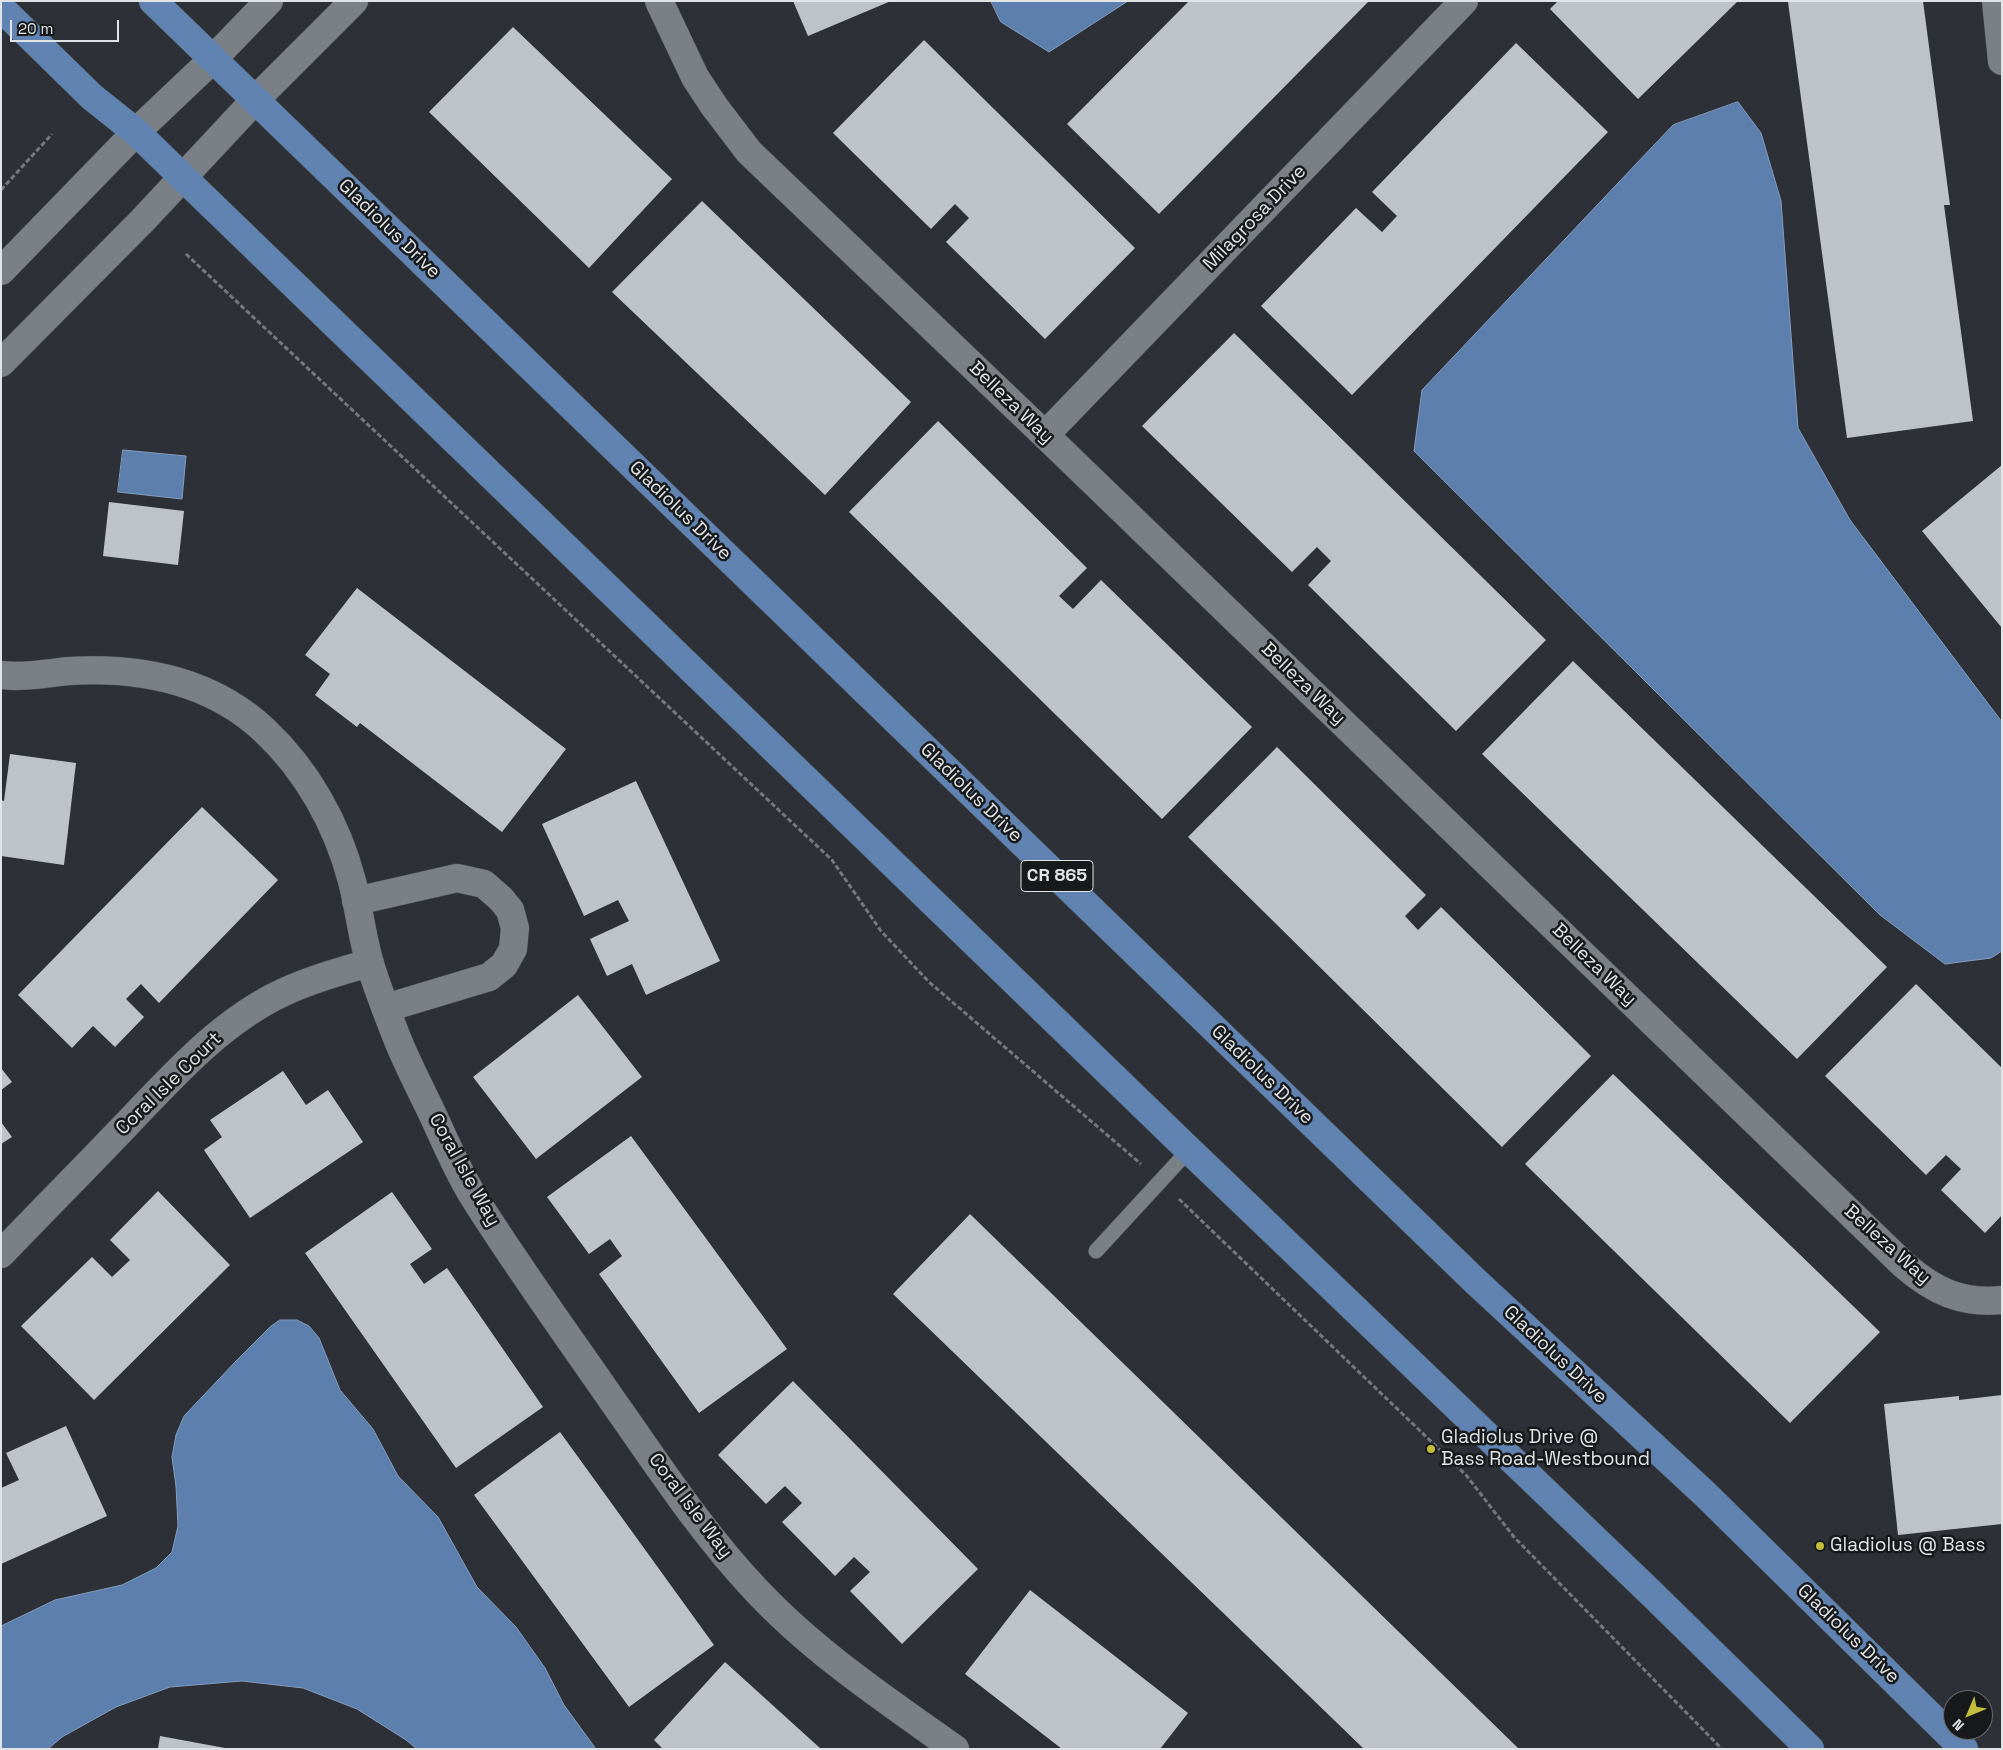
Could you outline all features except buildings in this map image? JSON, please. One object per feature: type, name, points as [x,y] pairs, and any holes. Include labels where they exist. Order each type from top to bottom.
[{"type":"main road","name":"Gladiolus Drive","points":[[153,1],[1474,1280],[1706,1495],[1964,1749]]},
{"type":"main road","points":[[1,8],[92,97],[136,132],[1189,1150],[1645,1587],[1810,1749]]},
{"type":"street","points":[[1,271],[136,132],[213,59],[269,1]]},
{"type":"street","points":[[1,363],[182,178],[255,100],[354,1]]},
{"type":"street","name":"Belleza Way","points":[[659,1],[695,77],[714,106],[749,152],[1045,435],[1904,1265],[1919,1278],[1938,1290],[1961,1298],[1986,1302],[2002,1300]]},
{"type":"street","name":"Milagrosa Drive","points":[[1045,435],[1464,1]]},
{"type":"street","points":[[1996,1],[2002,61]]},
{"type":"street","name":"Coral Isle Way","points":[[1,675],[18,677],[69,671],[111,670],[154,674],[191,685],[227,703],[262,728],[290,758],[315,792],[334,832],[351,877],[370,963],[386,1008],[410,1067],[451,1155],[472,1194],[545,1304],[704,1530],[758,1592],[821,1650],[955,1749]]},
{"type":"street","points":[[356,901],[457,878],[484,884],[510,910],[515,928],[513,949],[504,965],[497,971],[489,977],[465,986],[386,1008]]},
{"type":"street","name":"Coral Isle Court","points":[[1,1254],[150,1099],[217,1035],[249,1012],[282,992],[327,974],[370,963]]},
{"type":"lane","points":[[1096,1251],[1162,1182],[1189,1150]]},
{"type":"path","points":[[1,190],[52,134]]},
{"type":"path","points":[[186,254],[832,860],[881,931],[929,982],[1162,1182],[1466,1475],[1514,1537],[1722,1749]]},
{"type":"water","points":[[991,1],[1128,1],[1049,52],[1001,22]]},
{"type":"water","points":[[1738,102],[1761,133],[1781,201],[1798,428],[1850,520],[2002,722],[2002,951],[1991,958],[1945,964],[1880,915],[1414,451],[1422,390],[1673,125]]},
{"type":"water","points":[[123,450],[186,456],[182,499],[118,492]]},
{"type":"water","points":[[280,1320],[297,1320],[309,1326],[319,1338],[340,1390],[373,1429],[398,1476],[438,1517],[477,1587],[516,1627],[545,1668],[564,1705],[596,1749],[417,1749],[357,1709],[303,1688],[242,1681],[170,1687],[116,1707],[62,1737],[48,1749],[1,1749],[1,1626],[55,1600],[122,1585],[156,1568],[172,1552],[178,1526],[172,1457],[176,1435],[184,1416],[270,1327]]},
{"type":"place","name":"Gladiolus Drive @ Bass Road-Westbound","points":[[1431,1449]]},
{"type":"place","name":"Gladiolus @ Bass","points":[[1820,1546]]}]
